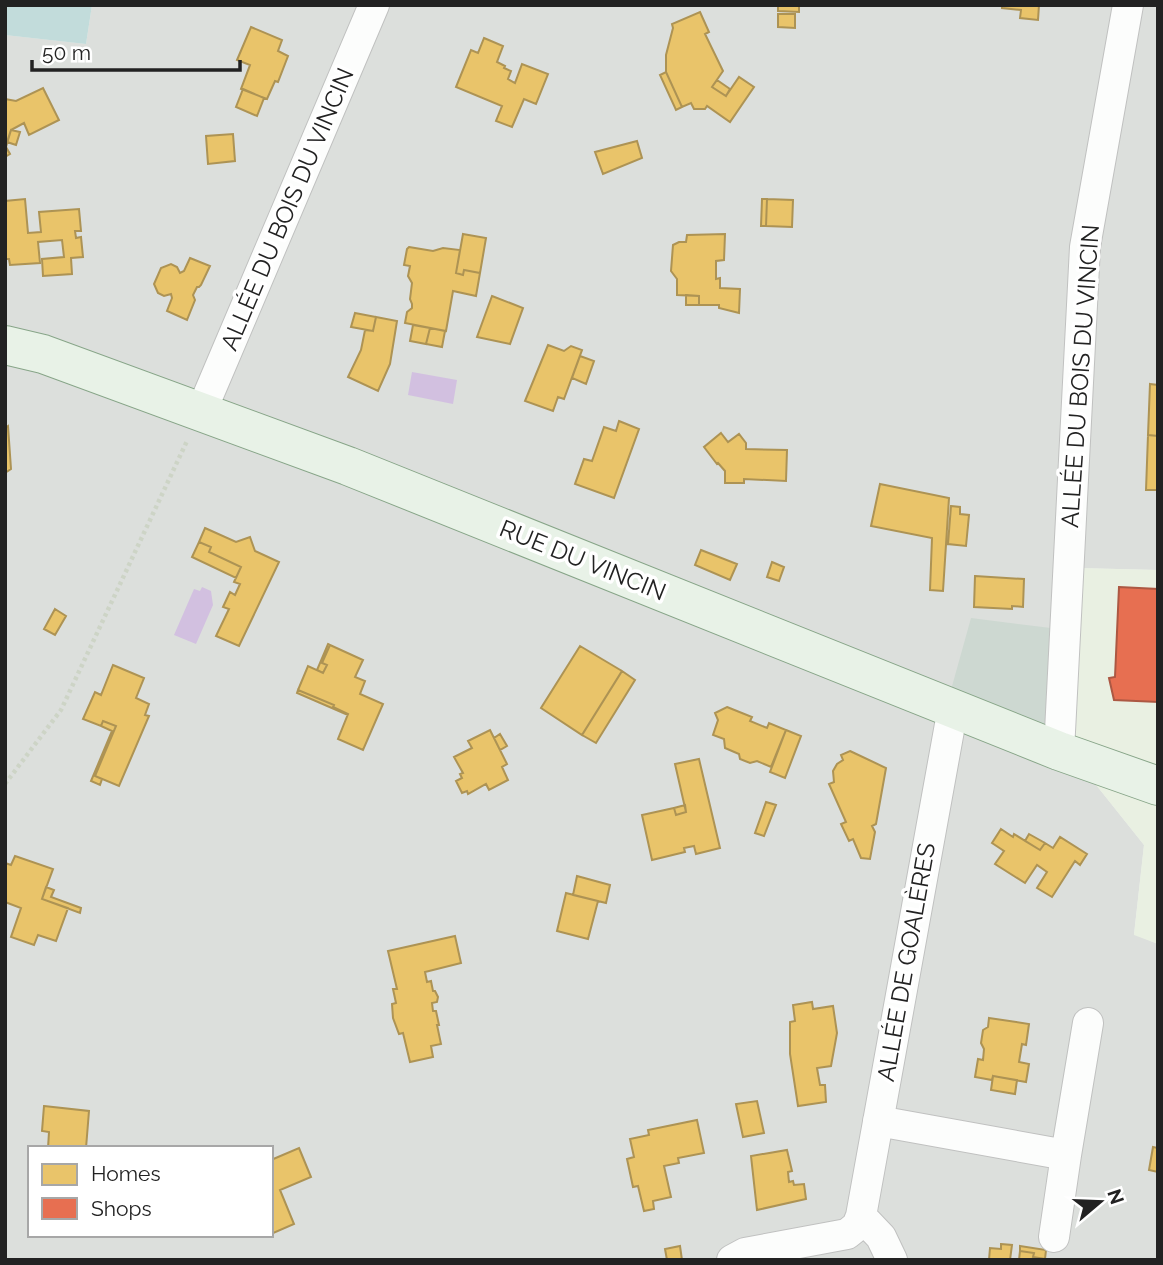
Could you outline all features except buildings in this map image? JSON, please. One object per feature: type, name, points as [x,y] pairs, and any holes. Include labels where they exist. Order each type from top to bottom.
[{"type":"main road","name":"RUE DU VINCIN","points":[[5,345],[43,354],[348,466],[1059,751],[1158,786]]},
{"type":"street","name":"ALLÉE DU BOIS DU VINCIN","points":[[201,412],[374,5]]},
{"type":"street","name":"ALLÉE DU BOIS DU VINCIN","points":[[1059,751],[1084,247],[1128,5]]},
{"type":"street","name":"ALLÉE DE GOALÈRES","points":[[861,1216],[953,708]]},
{"type":"street","points":[[1054,1237],[1088,1023]]},
{"type":"street","points":[[878,1121],[1066,1155]]},
{"type":"street","points":[[732,1260],[745,1252],[846,1234],[857,1226],[861,1216],[881,1237],[892,1260]]},
{"type":"path","points":[[5,784],[61,710],[201,412]]},
{"type":"shaded area","points":[[5,5],[92,5],[86,44],[5,35]]},
{"type":"shaded area","points":[[92,5],[1158,5],[1158,570],[1077,568],[1069,751],[1144,845],[1134,934],[1158,944],[1158,1260],[5,1260],[5,35],[86,44]]},
{"type":"shaded area","points":[[412,372],[457,380],[453,404],[408,395]]},
{"type":"shaded area","points":[[1077,568],[1158,570],[1158,944],[1134,935],[1144,845],[1069,751]]},
{"type":"shaded area","points":[[202,587],[211,591],[213,605],[196,644],[174,635],[194,589],[200,591]]},
{"type":"shaded area","points":[[971,618],[1059,629],[1051,738],[949,697]]}]
